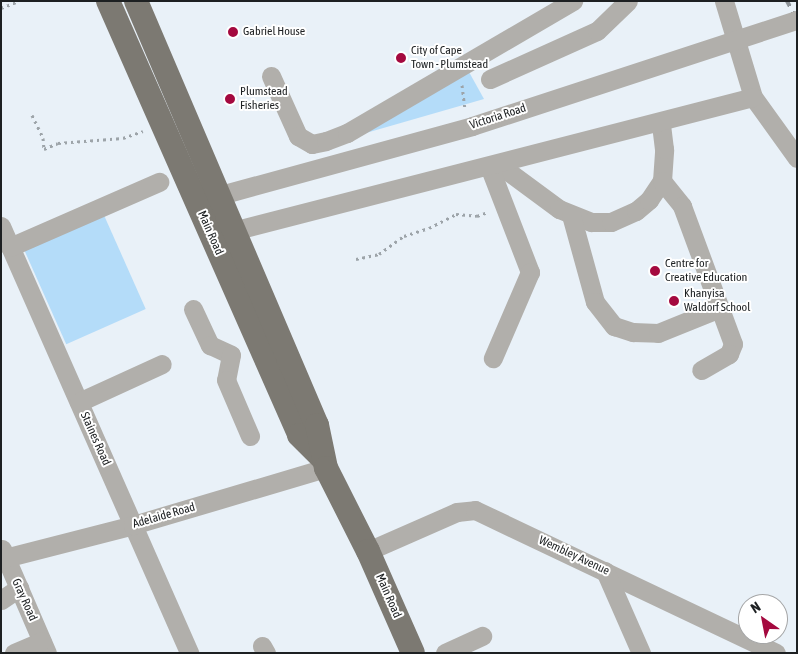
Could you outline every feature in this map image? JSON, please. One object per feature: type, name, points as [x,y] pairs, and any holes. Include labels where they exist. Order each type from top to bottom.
[{"type":"main road","name":"Main Road","points":[[108,1],[299,435],[324,463],[368,551],[413,653]]},
{"type":"main road","name":"Main Road","points":[[136,1],[317,425],[324,463]]},
{"type":"street","points":[[271,76],[298,136],[312,144],[326,141],[370,120],[573,1]]},
{"type":"street","points":[[490,79],[597,31],[628,1]]},
{"type":"street","points":[[724,1],[753,97],[797,158]]},
{"type":"street","name":"Victoria Road","points":[[196,202],[472,126],[797,20]]},
{"type":"street","points":[[211,237],[661,123],[753,97]]},
{"type":"street","points":[[493,165],[571,215],[601,223],[622,219],[650,200],[662,181],[664,149],[661,123]]},
{"type":"street","points":[[493,165],[504,206],[530,274],[493,358]]},
{"type":"street","points":[[662,181],[682,206],[720,308],[733,350],[701,370]]},
{"type":"street","points":[[10,247],[159,182]]},
{"type":"street","points":[[571,215],[595,302],[614,326],[633,332],[658,333],[720,308]]},
{"type":"street","name":"Staines Road","points":[[1,226],[189,653]]},
{"type":"street","points":[[193,309],[210,345],[231,355],[258,343]]},
{"type":"street","points":[[231,355],[226,380],[250,436]]},
{"type":"street","points":[[79,402],[162,364]]},
{"type":"street","name":"Adelaide Road","points":[[3,556],[133,525],[324,463]]},
{"type":"street","name":"Wembley Avenue","points":[[368,551],[469,509],[605,571],[776,653]]},
{"type":"street","name":"Gray Road","points":[[3,556],[44,647]]},
{"type":"street","points":[[605,571],[641,653]]},
{"type":"street","points":[[1,600],[19,588]]},
{"type":"street","points":[[445,653],[482,636]]},
{"type":"street","points":[[14,653],[44,647]]},
{"type":"path","points":[[1,8],[19,1]]},
{"type":"path","points":[[32,115],[43,138],[44,149],[58,144],[123,138],[148,130]]},
{"type":"path","points":[[356,259],[378,254],[409,233],[429,228],[456,214],[477,216],[504,206]]},
{"type":"shaded area","points":[[469,72],[484,99],[359,135]]},
{"type":"shaded area","points":[[103,213],[146,309],[66,344],[24,248]]},
{"type":"railway","points":[[787,1],[797,20]]},
{"type":"place","name":"Gabriel House","points":[[233,32]]},
{"type":"place","name":"City of Cape Town - Plumstead","points":[[401,58]]},
{"type":"place","name":"Plumstead Fisheries","points":[[230,99]]},
{"type":"place","name":"Centre for Creative Education","points":[[655,271]]},
{"type":"place","name":"Khanyisa Waldorf School","points":[[674,301]]}]
